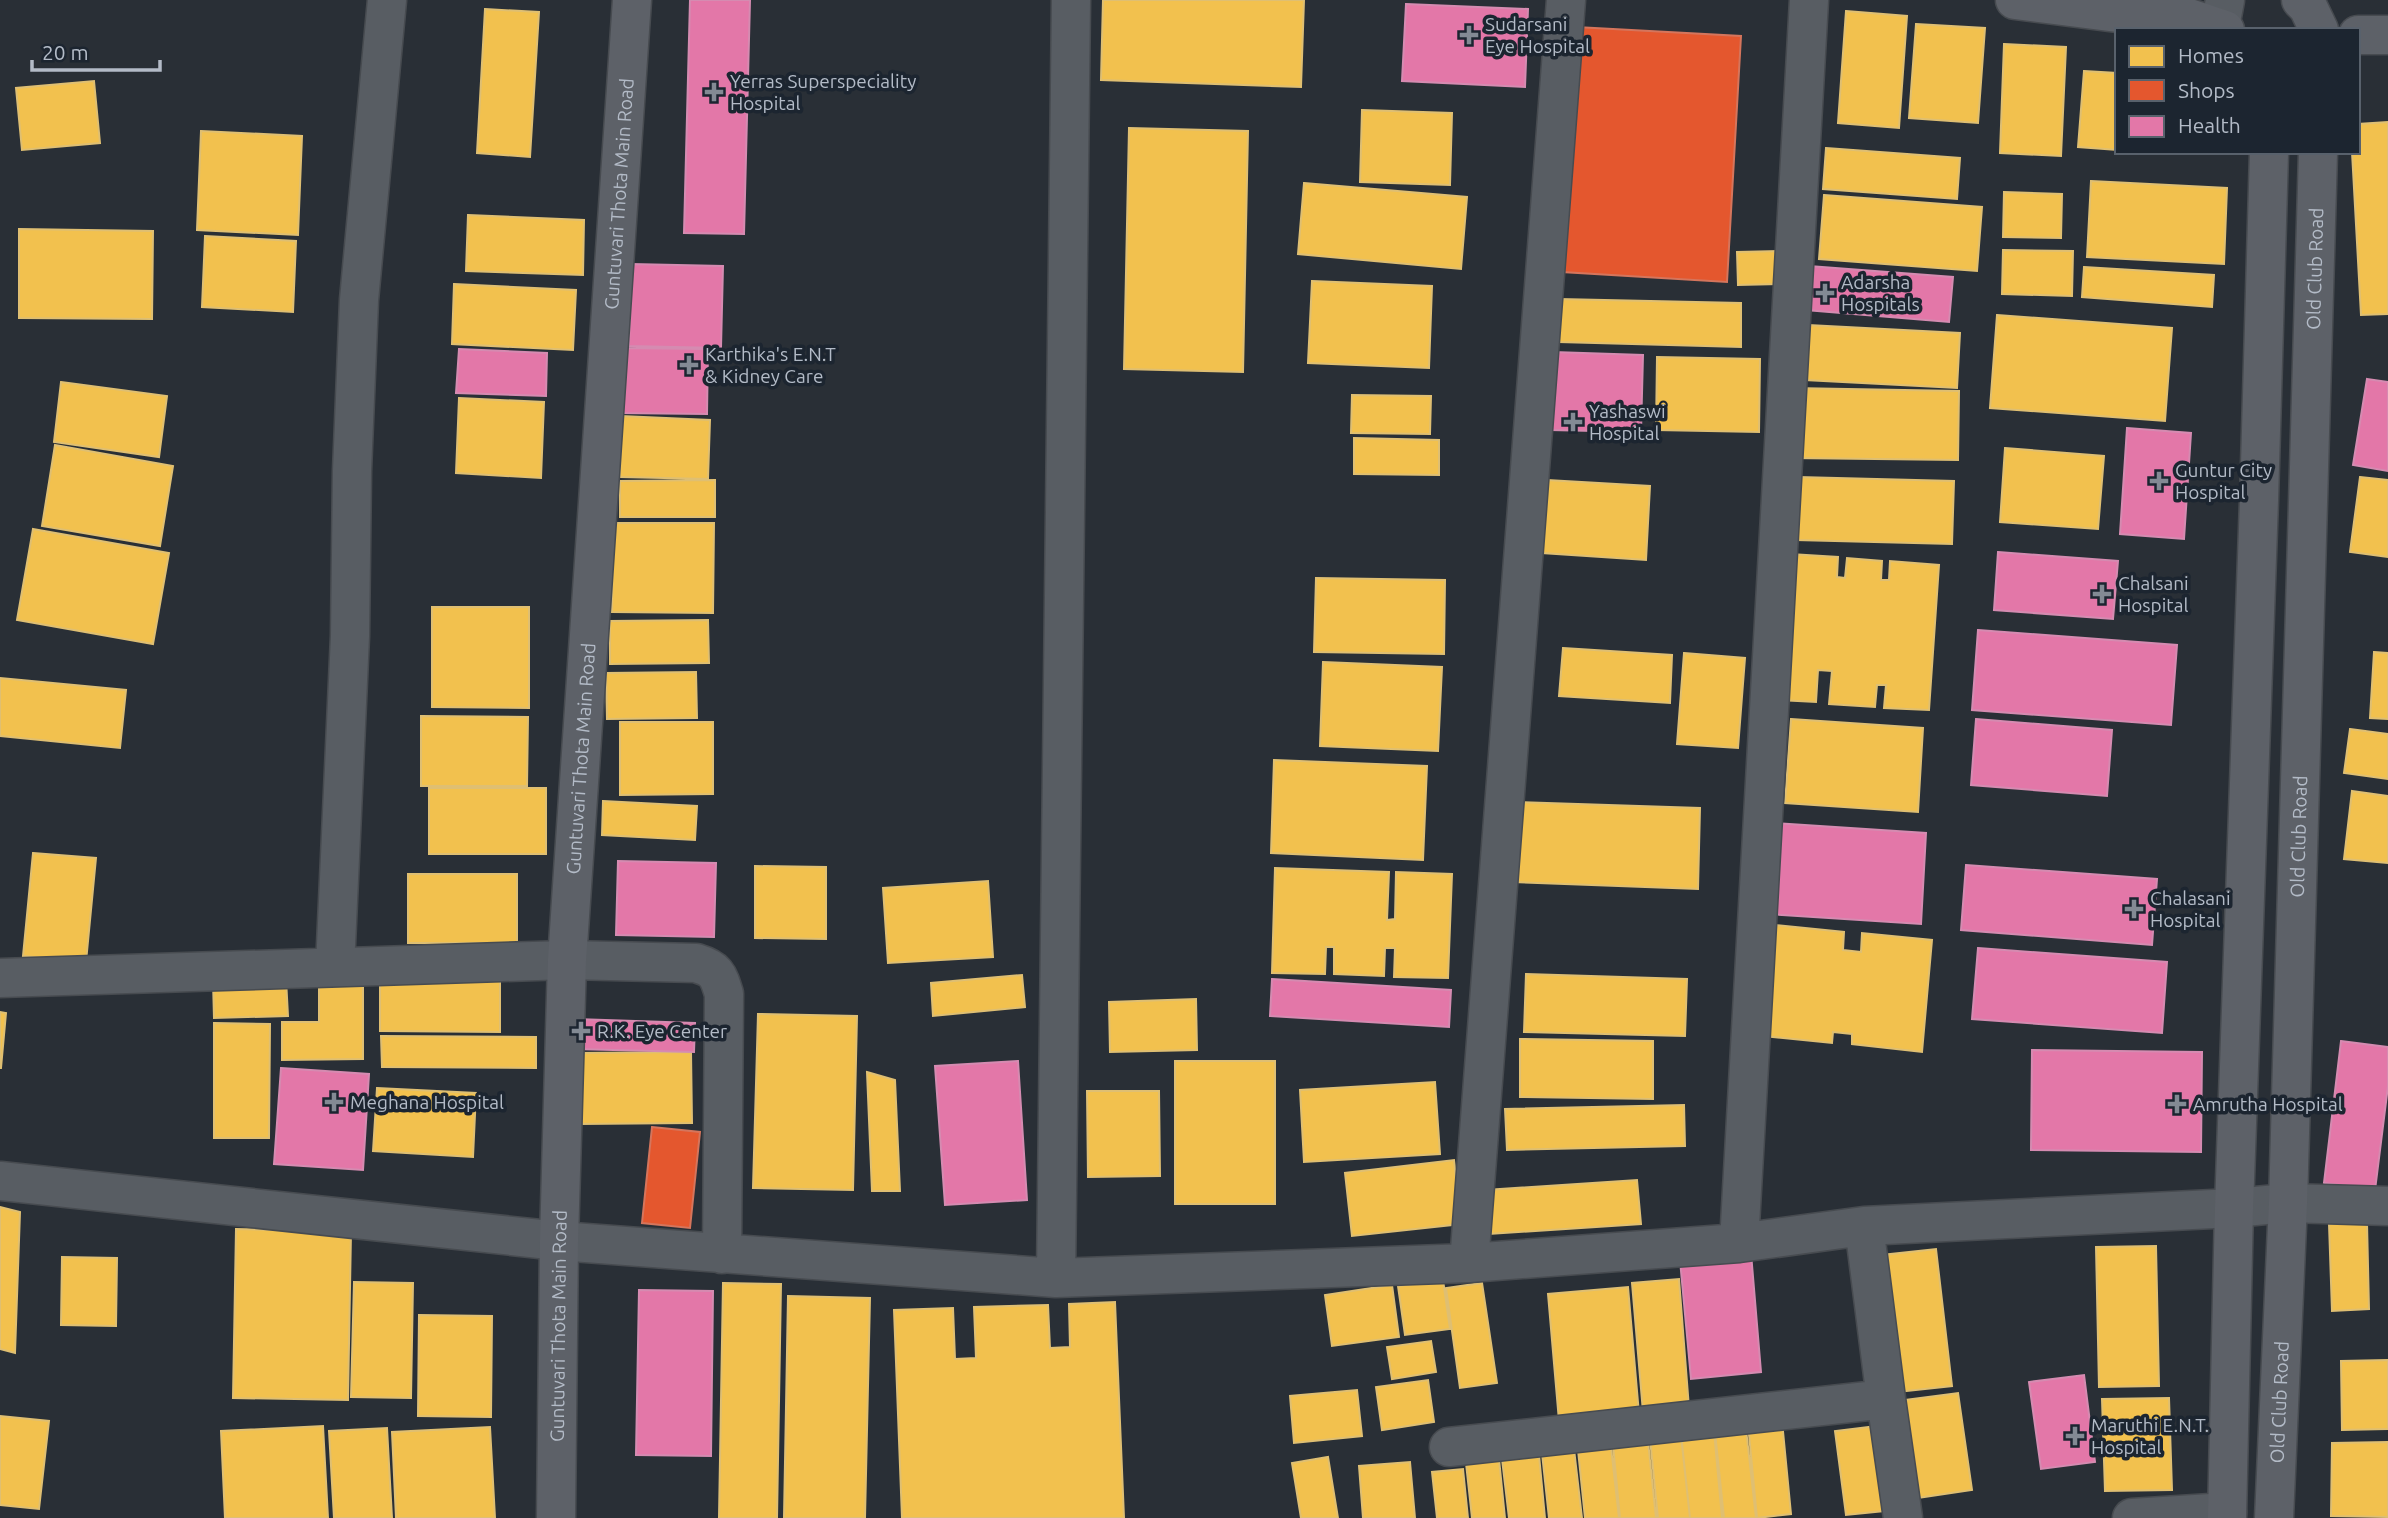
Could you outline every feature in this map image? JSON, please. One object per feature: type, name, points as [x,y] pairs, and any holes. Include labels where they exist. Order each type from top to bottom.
[{"type":"street","points":[[335,967],[350,636],[352,471],[359,300],[387,0]]},
{"type":"street","name":"Guntuvari Thota Main Road","points":[[556,1518],[559,1241],[568,960],[632,0]]},
{"type":"street","points":[[1056,1278],[1071,0]]},
{"type":"street","points":[[1469,1263],[1566,0]]},
{"type":"street","points":[[1739,1243],[1809,0]]},
{"type":"street","points":[[2015,0],[2133,15],[2223,19]]},
{"type":"street","points":[[2301,0],[2308,6],[2318,28]]},
{"type":"street","points":[[2360,35],[2388,35]]},
{"type":"street","points":[[2132,1518],[2227,1515],[2234,1208],[2269,154]]},
{"type":"street","name":"Old Club Road","points":[[2274,1518],[2288,1203],[2318,154]]},
{"type":"street","points":[[0,978],[568,960],[696,963],[709,967],[719,976],[724,994],[722,1254]]},
{"type":"street","points":[[0,1181],[559,1241],[1056,1278],[1469,1263],[1739,1243],[1864,1226],[2288,1203],[2388,1206]]},
{"type":"street","points":[[1864,1226],[1903,1518]]},
{"type":"street","points":[[1449,1447],[1886,1399]]},
{"type":"building: Homes","points":[[1103,0],[1304,0],[1301,87],[1101,80]]},
{"type":"building: Homes","points":[[485,9],[539,12],[530,157],[477,153]]},
{"type":"building: Homes","points":[[1846,11],[1907,16],[1899,128],[1838,123]]},
{"type":"building: Homes","points":[[1916,24],[1985,28],[1978,123],[1909,118]]},
{"type":"building: Homes","points":[[2004,44],[2066,47],[2061,156],[2000,153]]},
{"type":"building: Homes","points":[[2084,71],[2115,73],[2115,150],[2078,147]]},
{"type":"building: Homes","points":[[94,81],[100,143],[22,150],[16,88]]},
{"type":"building: Homes","points":[[1362,110],[1452,113],[1450,185],[1360,182]]},
{"type":"building: Homes","points":[[2388,122],[2388,314],[2361,315],[2352,154],[2360,154],[2360,124]]},
{"type":"building: Homes","points":[[1129,128],[1248,131],[1243,372],[1124,369]]},
{"type":"building: Homes","points":[[201,131],[302,136],[298,235],[197,230]]},
{"type":"building: Homes","points":[[1826,148],[1960,158],[1957,199],[1823,189]]},
{"type":"building: Homes","points":[[2091,181],[2227,188],[2224,264],[2087,257]]},
{"type":"building: Homes","points":[[1304,183],[1467,197],[1461,269],[1298,254]]},
{"type":"building: Homes","points":[[2004,192],[2062,194],[2061,238],[2003,237]]},
{"type":"building: Homes","points":[[1824,195],[1982,207],[1977,271],[1819,259]]},
{"type":"building: Homes","points":[[468,215],[584,220],[583,275],[466,271]]},
{"type":"building: Homes","points":[[19,229],[153,231],[152,319],[19,318]]},
{"type":"building: Homes","points":[[205,236],[296,241],[293,312],[202,307]]},
{"type":"building: Homes","points":[[2003,250],[2073,251],[2072,296],[2002,294]]},
{"type":"building: Homes","points":[[1779,251],[1781,284],[1738,285],[1737,252]]},
{"type":"building: Homes","points":[[2084,267],[2214,275],[2212,307],[2082,297]]},
{"type":"building: Homes","points":[[1312,281],[1432,286],[1429,368],[1308,363]]},
{"type":"building: Homes","points":[[454,284],[576,290],[573,350],[452,344]]},
{"type":"building: Homes","points":[[1559,299],[1741,303],[1741,347],[1559,342]]},
{"type":"building: Homes","points":[[1997,315],[2172,328],[2165,421],[1990,408]]},
{"type":"building: Homes","points":[[1808,325],[1960,333],[1957,388],[1805,380]]},
{"type":"building: Homes","points":[[1657,357],[1760,359],[1759,432],[1656,430]]},
{"type":"building: Homes","points":[[61,382],[167,396],[159,457],[54,442]]},
{"type":"building: Homes","points":[[1792,388],[1959,391],[1958,460],[1791,458]]},
{"type":"building: Homes","points":[[1352,395],[1431,396],[1430,434],[1351,433]]},
{"type":"building: Homes","points":[[459,398],[544,402],[541,478],[456,473]]},
{"type":"building: Homes","points":[[621,416],[710,420],[708,479],[620,477]]},
{"type":"building: Homes","points":[[1354,438],[1439,440],[1439,475],[1354,474]]},
{"type":"building: Homes","points":[[55,445],[173,466],[160,546],[42,526]]},
{"type":"building: Homes","points":[[2005,448],[2104,456],[2098,529],[2000,522]]},
{"type":"building: Homes","points":[[1798,477],[1954,481],[1952,544],[1796,540]]},
{"type":"building: Homes","points":[[2360,477],[2388,480],[2388,557],[2350,552]]},
{"type":"building: Homes","points":[[715,480],[715,517],[620,517],[620,481]]},
{"type":"building: Homes","points":[[1547,480],[1650,486],[1646,560],[1542,553]]},
{"type":"building: Homes","points":[[613,523],[714,523],[713,613],[612,612]]},
{"type":"building: Homes","points":[[33,529],[169,553],[153,644],[17,620]]},
{"type":"building: Homes","points":[[1790,554],[1838,557],[1837,577],[1845,578],[1847,558],[1882,561],[1881,580],[1889,580],[1890,561],[1939,565],[1929,710],[1884,708],[1886,685],[1877,685],[1875,707],[1829,704],[1832,671],[1818,670],[1816,702],[1779,700]]},
{"type":"building: Homes","points":[[1316,578],[1445,580],[1444,654],[1314,652]]},
{"type":"building: Homes","points":[[432,607],[529,607],[529,708],[432,707]]},
{"type":"building: Homes","points":[[708,620],[709,663],[610,664],[610,621]]},
{"type":"building: Homes","points":[[1563,648],[1672,655],[1670,703],[1559,696]]},
{"type":"building: Homes","points":[[2374,652],[2388,653],[2388,719],[2370,718]]},
{"type":"building: Homes","points":[[1684,653],[1745,658],[1738,748],[1677,744]]},
{"type":"building: Homes","points":[[1323,662],[1442,667],[1438,751],[1320,746]]},
{"type":"building: Homes","points":[[696,672],[697,718],[607,719],[606,673]]},
{"type":"building: Homes","points":[[0,678],[126,690],[120,748],[0,736]]},
{"type":"building: Homes","points":[[421,716],[528,717],[527,786],[421,786]]},
{"type":"building: Homes","points":[[1791,719],[1923,728],[1918,812],[1785,803]]},
{"type":"building: Homes","points":[[620,722],[713,722],[713,794],[620,795]]},
{"type":"building: Homes","points":[[2350,729],[2388,734],[2388,779],[2344,773]]},
{"type":"building: Homes","points":[[1274,760],[1427,766],[1423,860],[1271,853]]},
{"type":"building: Homes","points":[[429,788],[546,788],[546,854],[429,854]]},
{"type":"building: Homes","points":[[2352,791],[2388,796],[2388,863],[2344,859]]},
{"type":"building: Homes","points":[[603,801],[697,806],[695,840],[602,835]]},
{"type":"building: Homes","points":[[1515,802],[1700,808],[1698,889],[1513,882]]},
{"type":"building: Homes","points":[[33,853],[96,858],[86,962],[23,956]]},
{"type":"building: Homes","points":[[755,866],[826,867],[826,939],[755,938]]},
{"type":"building: Homes","points":[[1275,868],[1389,872],[1387,920],[1395,919],[1396,872],[1452,874],[1448,978],[1394,977],[1395,948],[1385,948],[1384,976],[1334,974],[1334,947],[1326,947],[1325,974],[1272,973]]},
{"type":"building: Homes","points":[[408,874],[517,874],[517,943],[408,943]]},
{"type":"building: Homes","points":[[988,881],[993,957],[888,963],[883,888]]},
{"type":"building: Homes","points":[[1775,925],[1844,932],[1843,950],[1861,952],[1862,933],[1932,940],[1922,1052],[1852,1044],[1852,1034],[1833,1032],[1832,1043],[1764,1036]]},
{"type":"building: Homes","points":[[319,972],[363,972],[363,1059],[282,1060],[282,1022],[319,1022]]},
{"type":"building: Homes","points":[[380,974],[500,975],[500,1032],[380,1031]]},
{"type":"building: Homes","points":[[1526,974],[1687,979],[1685,1036],[1524,1032]]},
{"type":"building: Homes","points":[[1022,975],[1025,1007],[933,1016],[931,983]]},
{"type":"building: Homes","points":[[286,979],[288,1016],[214,1018],[213,981]]},
{"type":"building: Homes","points":[[1196,999],[1197,1050],[1110,1052],[1109,1002]]},
{"type":"building: Homes","points":[[0,1012],[6,1013],[1,1068],[0,1068]]},
{"type":"building: Homes","points":[[758,1014],[857,1016],[853,1190],[753,1188]]},
{"type":"building: Homes","points":[[214,1023],[270,1024],[269,1138],[214,1138]]},
{"type":"building: Homes","points":[[381,1036],[536,1037],[536,1068],[382,1067]]},
{"type":"building: Homes","points":[[1520,1039],[1653,1041],[1653,1099],[1520,1097]]},
{"type":"building: Homes","points":[[691,1052],[692,1123],[580,1124],[579,1053]]},
{"type":"building: Homes","points":[[1175,1061],[1275,1061],[1275,1204],[1175,1204]]},
{"type":"building: Homes","points":[[867,1072],[895,1080],[900,1191],[872,1191]]},
{"type":"building: Homes","points":[[1435,1082],[1440,1154],[1304,1162],[1300,1090]]},
{"type":"building: Homes","points":[[377,1088],[476,1093],[473,1157],[373,1151]]},
{"type":"building: Homes","points":[[1087,1091],[1159,1091],[1160,1176],[1088,1177]]},
{"type":"building: Homes","points":[[1684,1105],[1685,1146],[1507,1150],[1505,1109]]},
{"type":"building: Homes","points":[[1454,1160],[1461,1224],[1352,1236],[1345,1173]]},
{"type":"building: Homes","points":[[1637,1180],[1641,1224],[1489,1234],[1486,1190]]},
{"type":"building: Homes","points":[[0,1207],[20,1212],[15,1353],[0,1349]]},
{"type":"building: Homes","points":[[2367,1223],[2369,1309],[2332,1311],[2329,1224]]},
{"type":"building: Homes","points":[[236,1229],[351,1232],[348,1400],[233,1398]]},
{"type":"building: Homes","points":[[2156,1246],[2159,1386],[2099,1387],[2096,1247]]},
{"type":"building: Homes","points":[[1936,1249],[1952,1386],[1898,1392],[1882,1255]]},
{"type":"building: Homes","points":[[62,1257],[117,1258],[116,1326],[61,1325]]},
{"type":"building: Homes","points":[[1679,1279],[1689,1408],[1643,1412],[1632,1283]]},
{"type":"building: Homes","points":[[1443,1280],[1450,1329],[1405,1335],[1398,1286]]},
{"type":"building: Homes","points":[[354,1282],[413,1283],[411,1398],[351,1397]]},
{"type":"building: Homes","points":[[723,1283],[781,1284],[777,1518],[719,1518]]},
{"type":"building: Homes","points":[[1482,1283],[1497,1383],[1460,1388],[1446,1288]]},
{"type":"building: Homes","points":[[1392,1285],[1399,1337],[1332,1346],[1325,1295]]},
{"type":"building: Homes","points":[[1628,1287],[1639,1414],[1559,1421],[1548,1294]]},
{"type":"building: Homes","points":[[788,1296],[870,1298],[865,1518],[784,1518]]},
{"type":"building: Homes","points":[[1115,1302],[1124,1518],[902,1518],[894,1310],[953,1308],[955,1359],[976,1358],[974,1307],[1048,1305],[1050,1348],[1070,1347],[1069,1304]]},
{"type":"building: Homes","points":[[419,1315],[492,1316],[491,1417],[418,1416]]},
{"type":"building: Homes","points":[[1431,1341],[1436,1372],[1392,1379],[1387,1347]]},
{"type":"building: Homes","points":[[2388,1360],[2388,1429],[2342,1430],[2341,1361]]},
{"type":"building: Homes","points":[[1428,1380],[1434,1422],[1382,1430],[1376,1387]]},
{"type":"building: Homes","points":[[1357,1390],[1362,1436],[1294,1443],[1290,1396]]},
{"type":"building: Homes","points":[[1958,1393],[1972,1490],[1917,1498],[1904,1400]]},
{"type":"building: Homes","points":[[2169,1398],[2172,1490],[2105,1491],[2102,1399]]},
{"type":"building: Homes","points":[[0,1416],[49,1421],[39,1509],[0,1505]]},
{"type":"building: Homes","points":[[1782,1421],[1791,1514],[1757,1518],[1748,1424]]},
{"type":"building: Homes","points":[[1884,1425],[1894,1510],[1846,1515],[1835,1431]]},
{"type":"building: Homes","points":[[323,1426],[328,1518],[225,1518],[221,1431]]},
{"type":"building: Homes","points":[[490,1427],[495,1518],[396,1518],[392,1432]]},
{"type":"building: Homes","points":[[387,1428],[392,1518],[334,1518],[329,1431]]},
{"type":"building: Homes","points":[[1746,1429],[1756,1518],[1724,1518],[1715,1432]]},
{"type":"building: Homes","points":[[1714,1431],[1722,1518],[1690,1518],[1681,1434]]},
{"type":"building: Homes","points":[[1681,1436],[1690,1518],[1658,1518],[1650,1439]]},
{"type":"building: Homes","points":[[1648,1441],[1656,1518],[1620,1518],[1613,1445]]},
{"type":"building: Homes","points":[[2388,1442],[2388,1517],[2331,1516],[2332,1443]]},
{"type":"building: Homes","points":[[1611,1447],[1619,1518],[1585,1518],[1578,1450]]},
{"type":"building: Homes","points":[[1574,1449],[1582,1518],[1549,1518],[1542,1453]]},
{"type":"building: Homes","points":[[1539,1455],[1545,1518],[1509,1518],[1502,1459]]},
{"type":"building: Homes","points":[[1328,1457],[1338,1518],[1301,1518],[1292,1463]]},
{"type":"building: Homes","points":[[1499,1459],[1505,1518],[1472,1518],[1466,1463]]},
{"type":"building: Homes","points":[[1410,1462],[1415,1518],[1363,1518],[1359,1466]]},
{"type":"building: Homes","points":[[1463,1469],[1468,1518],[1437,1518],[1432,1472]]},
{"type":"building: Shops","points":[[1576,27],[1741,36],[1727,282],[1562,272]]},
{"type":"building: Shops","points":[[652,1127],[700,1132],[690,1228],[642,1223]]},
{"type":"building: Health","points":[[690,0],[750,0],[744,234],[684,233]]},
{"type":"building: Health","points":[[1406,4],[1528,9],[1525,87],[1402,81]]},
{"type":"building: Health","points":[[631,264],[723,266],[721,348],[629,346]]},
{"type":"building: Health","points":[[1809,266],[1953,277],[1949,322],[1806,310]]},
{"type":"building: Health","points":[[617,348],[708,349],[707,414],[617,413]]},
{"type":"building: Health","points":[[459,349],[547,353],[546,396],[456,393]]},
{"type":"building: Health","points":[[1553,352],[1643,355],[1641,432],[1550,430]]},
{"type":"building: Health","points":[[2367,379],[2388,382],[2388,471],[2353,465]]},
{"type":"building: Health","points":[[2127,428],[2191,433],[2184,539],[2120,534]]},
{"type":"building: Health","points":[[1998,552],[2118,561],[2113,619],[1994,610]]},
{"type":"building: Health","points":[[1978,630],[2177,645],[2171,725],[1972,710]]},
{"type":"building: Health","points":[[1976,719],[2112,730],[2107,796],[1971,785]]},
{"type":"building: Health","points":[[1773,823],[1926,833],[1921,924],[1768,914]]},
{"type":"building: Health","points":[[618,861],[716,863],[714,937],[616,935]]},
{"type":"building: Health","points":[[1966,865],[2157,879],[2152,945],[1961,930]]},
{"type":"building: Health","points":[[1978,948],[2167,962],[2162,1033],[1972,1019]]},
{"type":"building: Health","points":[[1272,979],[1451,990],[1449,1027],[1270,1016]]},
{"type":"building: Health","points":[[575,1019],[695,1023],[694,1052],[574,1049]]},
{"type":"building: Health","points":[[2341,1041],[2388,1047],[2388,1086],[2375,1190],[2324,1183]]},
{"type":"building: Health","points":[[2032,1050],[2202,1052],[2201,1152],[2031,1150]]},
{"type":"building: Health","points":[[1018,1061],[1027,1200],[945,1205],[935,1066]]},
{"type":"building: Health","name":"Meghana Hospital","points":[[281,1068],[369,1074],[363,1170],[274,1164]]},
{"type":"building: Health","points":[[1751,1253],[1761,1372],[1691,1379],[1680,1260]]},
{"type":"building: Health","points":[[639,1290],[713,1291],[711,1456],[636,1455]]},
{"type":"building: Health","points":[[2084,1375],[2095,1462],[2041,1469],[2029,1382]]},
{"type":"place","name":"Sudarsani Eye Hospital","points":[[1469,35]]},
{"type":"place","name":"Yerras Superspeciality Hospital","points":[[714,92]]},
{"type":"place","name":"Adarsha Hospitals","points":[[1825,293]]},
{"type":"place","name":"Karthika's E.N.T & Kidney Care","points":[[689,365]]},
{"type":"place","name":"Yashaswi Hospital","points":[[1573,422]]},
{"type":"place","name":"Guntur City Hospital","points":[[2159,481]]},
{"type":"place","name":"Chalsani Hospital","points":[[2102,594]]},
{"type":"place","name":"Chalasani Hospital","points":[[2134,909]]},
{"type":"place","name":"R.K. Eye Center","points":[[581,1031]]},
{"type":"place","name":"Meghana Hospital","points":[[334,1102]]},
{"type":"place","name":"Amrutha Hospital","points":[[2177,1104]]},
{"type":"place","name":"Maruthi E.N.T. Hospital","points":[[2075,1436]]}]
